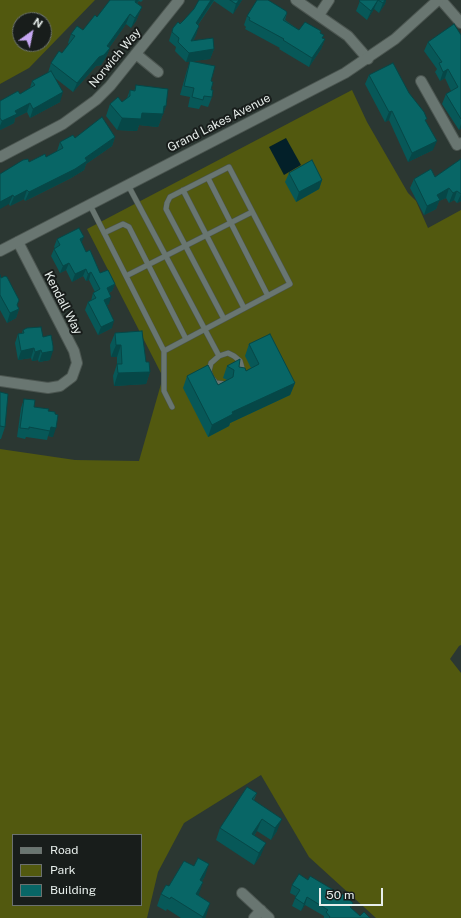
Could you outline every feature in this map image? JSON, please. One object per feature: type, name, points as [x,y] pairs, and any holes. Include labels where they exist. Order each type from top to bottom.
[{"type":"street","name":"Norwich Way","points":[[0,158],[80,113],[110,86],[178,0]]},
{"type":"street","points":[[296,0],[348,36],[368,59]]},
{"type":"street","points":[[319,15],[329,0]]},
{"type":"street","name":"Grand Lakes Avenue","points":[[0,251],[345,73],[395,40],[438,0]]},
{"type":"street","points":[[441,0],[461,23]]},
{"type":"street","points":[[136,54],[158,72]]},
{"type":"street","points":[[421,81],[459,144]]},
{"type":"street","name":"Kendall Way","points":[[0,380],[53,388],[60,386],[72,377],[76,363],[76,356],[18,242]]},
{"type":"street","points":[[242,893],[269,918]]},
{"type":"street","points":[[254,918],[261,910]]},
{"type":"lane","points":[[164,351],[290,284],[229,168],[170,197],[166,209],[224,319]]},
{"type":"lane","points":[[208,178],[268,296]]},
{"type":"lane","points":[[128,186],[219,356]]},
{"type":"lane","points":[[183,190],[244,308]]},
{"type":"lane","points":[[90,205],[164,351],[164,391],[172,407]]},
{"type":"lane","points":[[126,276],[252,212]]},
{"type":"lane","points":[[104,233],[123,224],[129,227],[186,339]]},
{"type":"lane","points":[[226,384],[216,383],[211,377],[209,371],[211,363],[219,356],[228,353],[240,361],[242,368],[238,377]]},
{"type":"green space","points":[[0,0],[95,0],[52,44],[52,12],[12,12],[12,52],[45,52],[29,68],[0,84]]},
{"type":"green space","points":[[352,90],[367,122],[408,193],[416,201],[428,228],[461,210],[461,645],[450,659],[461,673],[461,918],[376,918],[309,857],[261,775],[184,823],[158,872],[147,918],[0,918],[0,449],[75,460],[139,461],[163,377],[87,229]]},
{"type":"water","points":[[286,138],[301,165],[284,175],[269,147]]},
{"type":"building","points":[[110,0],[136,0],[135,2],[142,7],[135,18],[130,14],[107,46],[110,48],[104,55],[99,57],[77,83],[51,63],[59,51],[62,53],[75,36],[71,34],[77,26],[83,30],[95,15],[97,17]]},
{"type":"building","points":[[199,0],[211,0],[196,23],[199,26],[191,41],[213,38],[214,49],[189,53],[178,42],[179,38],[172,32],[173,28],[178,22],[180,24],[194,9]]},
{"type":"building","points":[[230,0],[239,0],[236,4]]},
{"type":"building","points":[[257,0],[268,0],[286,11],[287,13],[283,20],[299,30],[305,22],[321,31],[320,33],[324,35],[322,38],[325,39],[312,58],[283,40],[284,39],[249,20],[250,18],[247,16]]},
{"type":"building","points":[[378,0],[371,11],[359,1]]},
{"type":"building","points":[[378,0],[385,0],[383,3]]},
{"type":"building","points":[[454,24],[461,35],[461,119],[446,94],[458,87],[448,69],[443,72],[439,63],[442,62],[428,42]]},
{"type":"building","points":[[190,61],[215,66],[211,81],[213,82],[211,90],[213,90],[212,97],[204,96],[203,100],[192,97],[194,88],[184,86]]},
{"type":"building","points":[[393,63],[409,93],[424,112],[427,119],[425,120],[437,141],[412,153],[392,111],[389,112],[369,75]]},
{"type":"building","points":[[51,71],[63,92],[33,109],[30,103],[15,111],[17,114],[2,121],[0,118],[0,101],[18,91],[20,94],[35,85],[32,81]]},
{"type":"building","points":[[136,85],[168,89],[166,106],[164,106],[163,114],[142,113],[141,119],[122,118],[110,104],[118,97],[122,102],[130,96],[130,90],[135,91]]},
{"type":"building","points":[[102,117],[115,137],[85,158],[87,161],[75,169],[29,192],[27,190],[0,202],[0,174],[23,160],[28,159],[29,162],[45,154],[46,157],[63,148],[60,142],[73,135],[75,138]]},
{"type":"building","points":[[461,159],[461,194],[457,191],[453,193],[449,188],[437,195],[440,200],[427,206],[414,179],[431,169],[435,177]]},
{"type":"building","points":[[312,160],[322,180],[299,192],[289,173]]},
{"type":"building","points":[[79,228],[84,237],[80,239],[86,252],[90,250],[100,273],[108,270],[115,284],[107,288],[111,297],[104,300],[114,321],[101,327],[88,302],[96,298],[93,293],[100,289],[91,272],[88,274],[86,269],[75,274],[69,263],[63,266],[54,249],[60,245],[57,239]]},
{"type":"building","points":[[0,275],[1,278],[5,276],[7,277],[19,300],[17,305],[19,309],[10,313],[0,295]]},
{"type":"building","points":[[41,327],[43,337],[51,335],[53,351],[42,353],[41,350],[35,352],[34,348],[21,351],[18,334],[24,333],[23,330],[27,328]]},
{"type":"building","points":[[142,331],[146,362],[149,362],[150,372],[118,373],[117,364],[122,364],[121,345],[116,345],[115,333]]},
{"type":"building","points":[[270,334],[295,383],[232,412],[233,414],[212,425],[187,376],[208,365],[218,385],[233,377],[234,370],[227,366],[240,359],[239,367],[245,368],[246,371],[259,364],[249,344]]},
{"type":"building","points":[[0,392],[8,394],[5,427],[0,426]]},
{"type":"building","points":[[24,399],[35,400],[34,407],[49,409],[48,411],[55,412],[55,414],[58,415],[56,428],[51,427],[50,431],[29,427],[29,429],[20,428]]},
{"type":"building","points":[[247,787],[257,793],[252,799],[282,819],[275,828],[262,819],[252,834],[266,843],[259,853],[220,828]]},
{"type":"building","points":[[198,858],[209,864],[200,880],[203,882],[196,894],[210,903],[203,917],[171,897],[170,899],[161,894],[166,885],[169,886],[184,861],[194,866]]},
{"type":"building","points":[[299,874],[308,880],[310,876],[342,895],[343,894],[353,903],[350,907],[360,916],[364,912],[370,918],[329,918],[330,917],[326,912],[328,910],[307,897],[304,904],[295,898],[300,890],[292,885]]}]
